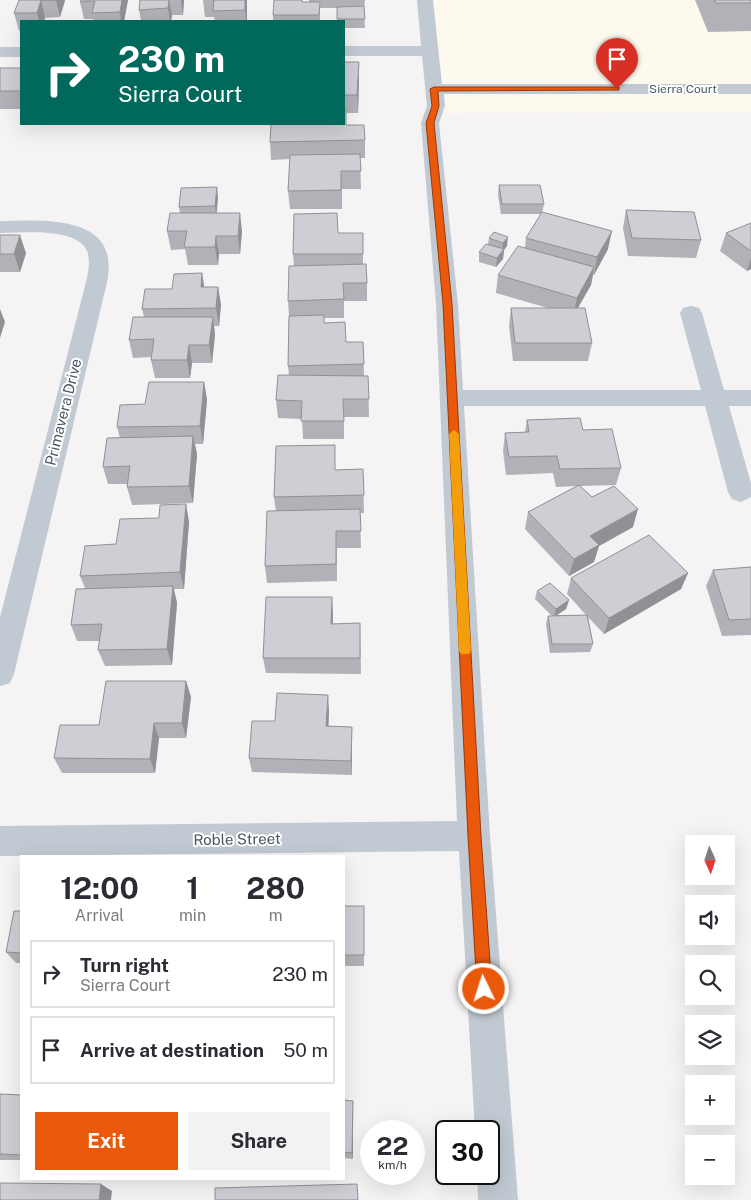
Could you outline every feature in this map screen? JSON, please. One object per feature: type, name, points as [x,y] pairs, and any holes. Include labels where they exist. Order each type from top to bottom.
[{"type":"street","points":[[425,0],[436,106],[430,123],[447,304],[474,836],[498,1200]]},
{"type":"street","points":[[345,51],[430,51]]},
{"type":"street","points":[[0,52],[20,52]]},
{"type":"street","name":"Sierra Court","points":[[434,89],[751,89]]},
{"type":"street","name":"Primavera Drive","points":[[0,227],[43,227],[75,232],[88,239],[97,250],[98,259],[94,292],[0,674]]},
{"type":"street","points":[[691,313],[741,492]]},
{"type":"street","points":[[452,398],[751,398]]},
{"type":"street","name":"Roble Street","points":[[0,842],[474,836]]},
{"type":"shaded area","points":[[430,0],[751,0],[751,112],[444,113]]},
{"type":"building","points":[[19,0],[41,0],[37,13],[14,13]]},
{"type":"building","points":[[81,0],[122,0],[120,12],[92,13],[95,1],[80,2]]},
{"type":"building","points":[[140,0],[169,0],[168,8],[139,10]]},
{"type":"building","points":[[214,0],[245,0],[245,10],[213,11]]},
{"type":"building","points":[[274,0],[320,2],[319,15],[273,15]]},
{"type":"building","points":[[714,0],[751,0],[751,3],[716,3]]},
{"type":"building","points":[[364,6],[365,19],[337,19],[337,7]]},
{"type":"building","points":[[345,62],[359,62],[357,95],[345,95]]},
{"type":"building","points":[[0,68],[20,68],[20,91],[0,91]]},
{"type":"building","points":[[345,109],[346,125],[364,125],[365,140],[270,142],[271,125],[345,125]]},
{"type":"building","points":[[360,154],[361,171],[341,171],[341,190],[288,191],[290,155]]},
{"type":"building","points":[[499,185],[540,185],[544,204],[502,204]]},
{"type":"building","points":[[217,187],[215,206],[179,207],[181,188]]},
{"type":"building","points":[[626,210],[694,212],[701,240],[632,238]]},
{"type":"building","points":[[542,212],[612,231],[597,257],[526,238]]},
{"type":"building","points":[[170,213],[240,213],[238,236],[216,236],[215,247],[184,247],[187,231],[167,231]]},
{"type":"building","points":[[337,213],[338,233],[363,233],[363,254],[293,254],[294,214]]},
{"type":"building","points":[[751,223],[751,251],[726,233]]},
{"type":"building","points":[[494,232],[508,237],[503,243],[489,238]]},
{"type":"building","points":[[0,235],[20,235],[14,254],[0,254]]},
{"type":"building","points":[[486,244],[504,249],[497,258],[479,252]]},
{"type":"building","points":[[518,246],[594,267],[577,298],[498,275]]},
{"type":"building","points":[[366,264],[367,283],[343,283],[344,299],[288,301],[289,266]]},
{"type":"building","points":[[202,273],[201,287],[218,287],[216,308],[142,309],[145,289],[172,289],[174,274]]},
{"type":"building","points":[[511,308],[585,308],[592,343],[515,343]]},
{"type":"building","points":[[324,315],[324,323],[345,322],[346,342],[363,342],[364,364],[288,366],[289,316]]},
{"type":"building","points":[[133,317],[213,317],[209,345],[189,345],[187,360],[151,360],[154,339],[129,340]]},
{"type":"building","points":[[278,375],[368,376],[369,399],[343,399],[344,421],[301,421],[302,401],[276,400]]},
{"type":"building","points":[[149,382],[204,382],[200,426],[117,427],[120,405],[145,404]]},
{"type":"building","points":[[580,418],[583,430],[612,429],[621,468],[560,469],[557,456],[509,457],[505,433],[529,432],[527,420]]},
{"type":"building","points":[[193,436],[189,486],[127,487],[130,466],[103,467],[107,438]]},
{"type":"building","points":[[335,445],[335,470],[363,469],[364,495],[274,497],[276,446]]},
{"type":"building","points":[[579,485],[592,497],[614,486],[638,509],[590,536],[599,545],[574,559],[528,512]]},
{"type":"building","points":[[186,504],[180,572],[80,576],[85,546],[116,544],[120,519],[159,518],[160,505]]},
{"type":"building","points":[[360,509],[361,531],[336,531],[336,564],[265,566],[267,511]]},
{"type":"building","points":[[649,535],[688,573],[609,618],[571,578]]},
{"type":"building","points":[[751,567],[751,619],[729,620],[713,570]]},
{"type":"building","points":[[550,583],[569,600],[556,609],[537,591]]},
{"type":"building","points":[[173,586],[167,649],[98,650],[102,624],[71,625],[76,589]]},
{"type":"building","points":[[266,597],[332,597],[331,624],[360,623],[360,658],[263,658]]},
{"type":"building","points":[[587,615],[593,644],[552,644],[548,616]]},
{"type":"building","points":[[106,681],[186,681],[182,723],[154,723],[150,759],[54,758],[60,725],[99,725]]},
{"type":"building","points":[[277,693],[328,695],[326,726],[352,727],[351,761],[249,758],[252,721],[275,721]]},
{"type":"building","points":[[345,906],[364,906],[364,955],[345,955]]},
{"type":"building","points":[[14,911],[20,911],[20,953],[6,952]]},
{"type":"building","points":[[0,1094],[20,1095],[20,1155],[0,1154]]},
{"type":"building","points":[[345,1100],[353,1101],[352,1153],[345,1152]]},
{"type":"building","points":[[0,1183],[101,1184],[99,1200],[0,1200]]},
{"type":"building","points":[[357,1184],[358,1200],[215,1200],[215,1188]]},
{"type":"slow traffic","points":[[454,434],[465,651]]},
{"type":"route","points":[[484,989],[474,836],[454,416],[447,304],[430,123],[436,106],[434,89],[617,89]]}]
